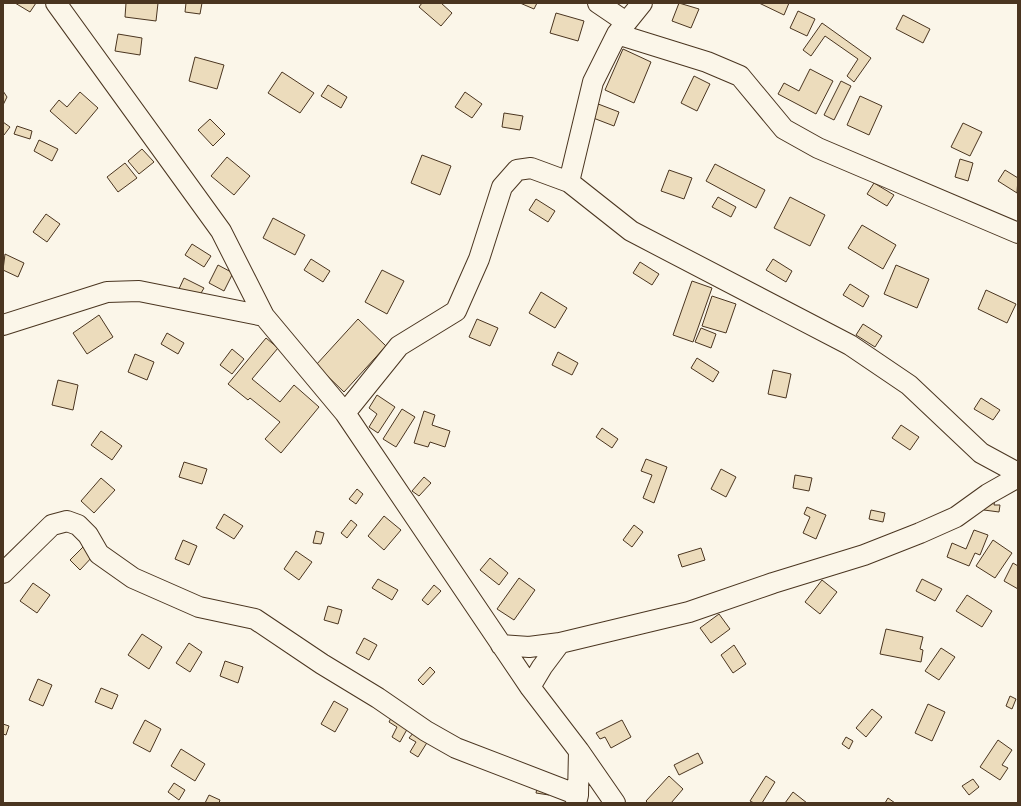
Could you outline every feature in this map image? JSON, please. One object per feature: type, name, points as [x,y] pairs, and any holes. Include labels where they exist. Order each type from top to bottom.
[{"type":"street","points":[[56,3],[221,231],[264,316],[345,413],[530,687],[579,751],[615,803]]},
{"type":"street","points":[[598,3],[622,28],[740,76],[784,129],[818,148],[1018,233]]},
{"type":"street","points":[[569,182],[593,82],[622,28],[642,3]]},
{"type":"street","points":[[345,413],[399,346],[456,311],[479,259],[502,187],[517,170],[531,168],[569,182],[631,231],[850,345],[908,385],[981,453],[1018,473]]},
{"type":"street","points":[[3,324],[107,292],[139,291],[264,316]]},
{"type":"street","points":[[501,644],[529,646],[560,643],[689,612],[773,583],[864,555],[956,517],[988,494],[1018,477]]},
{"type":"street","points":[[3,573],[52,525],[68,521],[78,525],[88,535],[99,554],[133,578],[199,607],[255,619],[322,664],[378,698],[426,731],[456,748],[577,799],[579,751]]},
{"type":"street","points":[[530,687],[542,667],[560,643]]},
{"type":"building","points":[[15,3],[36,3],[30,12]]},
{"type":"building","points":[[126,3],[158,3],[156,21],[125,17]]},
{"type":"building","points":[[186,3],[202,3],[200,14],[185,12]]},
{"type":"building","points":[[422,3],[441,3],[452,13],[441,26],[419,7]]},
{"type":"building","points":[[520,3],[537,3],[534,9]]},
{"type":"building","points":[[679,3],[699,9],[691,28],[672,21]]},
{"type":"building","points":[[759,3],[789,3],[784,15]]},
{"type":"building","points":[[798,11],[815,19],[807,36],[790,28]]},
{"type":"building","points":[[556,13],[584,21],[578,41],[550,33]]},
{"type":"building","points":[[903,15],[930,29],[923,43],[896,29]]},
{"type":"building","points":[[822,23],[871,58],[854,82],[847,76],[858,59],[825,36],[811,56],[803,50]]},
{"type":"building","points":[[118,34],[142,38],[140,55],[115,51]]},
{"type":"building","points":[[623,49],[651,62],[634,103],[605,90]]},
{"type":"building","points":[[195,57],[224,65],[217,89],[189,81]]},
{"type":"building","points":[[810,69],[833,81],[816,114],[778,94],[784,83],[799,91]]},
{"type":"building","points":[[282,72],[314,93],[300,113],[268,93]]},
{"type":"building","points":[[694,76],[710,84],[697,111],[681,103]]},
{"type":"building","points":[[841,81],[851,86],[834,120],[824,115]]},
{"type":"building","points":[[328,85],[347,97],[341,108],[321,96]]},
{"type":"building","points":[[3,91],[7,97],[3,105]]},
{"type":"building","points":[[80,92],[98,108],[76,134],[50,111],[59,100],[67,107]]},
{"type":"building","points":[[465,92],[482,104],[472,118],[455,107]]},
{"type":"building","points":[[860,96],[882,106],[869,135],[847,125]]},
{"type":"building","points":[[593,102],[619,112],[614,126],[588,116]]},
{"type":"building","points":[[504,113],[523,116],[520,130],[502,127]]},
{"type":"building","points":[[210,119],[225,134],[213,146],[198,130]]},
{"type":"building","points":[[3,122],[10,127],[4,135],[3,135]]},
{"type":"building","points":[[963,123],[982,132],[970,156],[951,147]]},
{"type":"building","points":[[17,126],[32,131],[30,139],[14,134]]},
{"type":"building","points":[[39,140],[58,149],[52,161],[34,151]]},
{"type":"building","points":[[142,149],[154,162],[139,174],[128,161]]},
{"type":"building","points":[[422,155],[451,166],[440,195],[411,183]]},
{"type":"building","points":[[227,157],[250,176],[234,195],[211,176]]},
{"type":"building","points":[[960,159],[973,163],[968,181],[955,177]]},
{"type":"building","points":[[125,163],[137,178],[118,192],[107,177]]},
{"type":"building","points":[[715,164],[765,190],[756,208],[706,181]]},
{"type":"building","points":[[669,170],[692,178],[684,199],[661,191]]},
{"type":"building","points":[[1005,170],[1018,178],[1017,193],[998,181]]},
{"type":"building","points":[[874,183],[894,195],[887,206],[867,194]]},
{"type":"building","points":[[718,197],[736,207],[731,217],[712,207]]},
{"type":"building","points":[[790,197],[825,215],[810,246],[774,228]]},
{"type":"building","points":[[536,199],[555,211],[548,222],[529,210]]},
{"type":"building","points":[[46,214],[60,224],[47,242],[33,232]]},
{"type":"building","points":[[273,218],[305,235],[295,255],[263,238]]},
{"type":"building","points":[[862,225],[896,245],[883,269],[848,248]]},
{"type":"building","points":[[192,244],[211,256],[204,267],[185,255]]},
{"type":"building","points":[[5,254],[24,263],[18,277],[3,270]]},
{"type":"building","points":[[311,259],[330,271],[323,282],[304,270]]},
{"type":"building","points":[[773,259],[792,271],[786,282],[766,270]]},
{"type":"building","points":[[640,262],[659,274],[652,285],[633,273]]},
{"type":"building","points":[[218,265],[233,273],[224,291],[209,283]]},
{"type":"building","points":[[896,265],[929,279],[917,308],[884,294]]},
{"type":"building","points":[[382,270],[404,281],[387,314],[365,302]]},
{"type":"building","points":[[184,278],[204,288],[197,300],[178,291]]},
{"type":"building","points":[[692,281],[712,288],[693,342],[673,335]]},
{"type":"building","points":[[850,284],[869,296],[863,307],[843,295]]},
{"type":"building","points":[[986,290],[1016,304],[1007,323],[978,309]]},
{"type":"building","points":[[541,292],[567,308],[555,328],[529,313]]},
{"type":"building","points":[[712,296],[736,304],[726,333],[702,326]]},
{"type":"building","points":[[99,315],[113,337],[87,354],[73,333]]},
{"type":"building","points":[[358,319],[386,346],[344,392],[316,365]]},
{"type":"building","points":[[477,319],[498,328],[490,346],[469,337]]},
{"type":"building","points":[[863,324],[882,336],[875,347],[856,335]]},
{"type":"building","points":[[701,328],[716,334],[711,348],[695,342]]},
{"type":"building","points":[[167,333],[184,343],[178,354],[161,344]]},
{"type":"building","points":[[266,338],[278,348],[252,379],[280,402],[294,385],[319,407],[281,453],[265,439],[280,422],[250,398],[248,400],[228,384]]},
{"type":"building","points":[[232,349],[244,359],[232,374],[220,365]]},
{"type":"building","points":[[558,352],[578,363],[572,375],[552,365]]},
{"type":"building","points":[[135,354],[154,362],[147,380],[128,372]]},
{"type":"building","points":[[697,358],[719,372],[713,382],[691,368]]},
{"type":"building","points":[[773,370],[791,374],[786,398],[768,394]]},
{"type":"building","points":[[58,380],[78,385],[73,410],[52,405]]},
{"type":"building","points":[[377,395],[395,407],[378,433],[369,427],[377,414],[369,408]]},
{"type":"building","points":[[981,398],[1000,410],[993,420],[974,409]]},
{"type":"building","points":[[402,409],[415,417],[396,447],[383,439]]},
{"type":"building","points":[[424,411],[435,415],[432,425],[450,431],[445,447],[430,442],[428,447],[414,443]]},
{"type":"building","points":[[901,425],[919,437],[910,450],[892,438]]},
{"type":"building","points":[[602,428],[618,439],[612,448],[596,437]]},
{"type":"building","points":[[101,431],[122,446],[112,460],[91,445]]},
{"type":"building","points":[[646,459],[667,467],[654,503],[643,498],[652,475],[641,471]]},
{"type":"building","points":[[184,462],[207,469],[202,484],[179,477]]},
{"type":"building","points":[[721,469],[736,477],[726,497],[711,489]]},
{"type":"building","points":[[795,475],[812,478],[809,491],[793,488]]},
{"type":"building","points":[[424,477],[431,483],[419,496],[412,491]]},
{"type":"building","points":[[101,478],[115,490],[94,513],[81,501]]},
{"type":"building","points":[[357,489],[363,494],[356,504],[349,499]]},
{"type":"building","points":[[986,498],[995,499],[994,505],[1000,505],[999,512],[984,510]]},
{"type":"building","points":[[807,507],[826,515],[816,539],[803,533],[810,517],[804,514]]},
{"type":"building","points":[[871,510],[885,513],[883,522],[869,519]]},
{"type":"building","points":[[224,514],[243,526],[234,539],[216,528]]},
{"type":"building","points":[[384,516],[401,530],[384,550],[368,536]]},
{"type":"building","points":[[351,520],[357,525],[347,538],[341,533]]},
{"type":"building","points":[[634,525],[643,532],[632,547],[623,540]]},
{"type":"building","points":[[974,530],[988,535],[980,555],[975,553],[969,566],[947,557],[952,543],[966,549]]},
{"type":"building","points":[[316,531],[324,533],[321,544],[313,543]]},
{"type":"building","points":[[183,540],[197,546],[189,565],[175,559]]},
{"type":"building","points":[[993,540],[1012,553],[995,578],[976,566]]},
{"type":"building","points":[[83,547],[93,556],[80,570],[70,560]]},
{"type":"building","points":[[701,548],[705,560],[682,567],[678,555]]},
{"type":"building","points":[[296,551],[312,562],[299,580],[284,569]]},
{"type":"building","points":[[490,558],[508,573],[499,585],[480,570]]},
{"type":"building","points":[[1013,563],[1018,566],[1018,589],[1004,581]]},
{"type":"building","points":[[519,578],[535,590],[514,620],[497,609]]},
{"type":"building","points":[[378,579],[398,590],[392,600],[372,588]]},
{"type":"building","points":[[922,579],[942,589],[935,601],[916,591]]},
{"type":"building","points":[[822,580],[837,592],[820,614],[805,602]]},
{"type":"building","points":[[33,583],[50,595],[37,613],[20,601]]},
{"type":"building","points":[[434,585],[441,591],[428,605],[422,600]]},
{"type":"building","points":[[967,595],[992,611],[982,627],[956,611]]},
{"type":"building","points":[[328,606],[342,610],[338,624],[324,620]]},
{"type":"building","points":[[719,614],[730,629],[711,643],[700,628]]},
{"type":"building","points":[[886,629],[923,637],[920,649],[923,650],[921,662],[880,654]]},
{"type":"building","points":[[142,634],[162,647],[149,669],[128,655]]},
{"type":"building","points":[[364,638],[377,645],[369,660],[356,653]]},
{"type":"building","points":[[189,643],[202,652],[190,672],[176,663]]},
{"type":"building","points":[[734,645],[746,664],[733,673],[721,655]]},
{"type":"building","points":[[941,648],[955,657],[939,680],[925,671]]},
{"type":"building","points":[[225,661],[243,667],[238,683],[220,676]]},
{"type":"building","points":[[430,667],[435,672],[423,685],[418,680]]},
{"type":"building","points":[[38,679],[52,685],[43,706],[29,700]]},
{"type":"building","points":[[101,688],[118,695],[112,709],[95,702]]},
{"type":"building","points":[[1010,696],[1016,699],[1012,709],[1006,706]]},
{"type":"building","points":[[334,701],[348,709],[335,732],[321,724]]},
{"type":"building","points":[[928,704],[945,712],[932,741],[915,733]]},
{"type":"building","points":[[872,709],[882,717],[866,737],[856,728]]},
{"type":"building","points":[[393,714],[410,724],[400,742],[392,737],[397,727],[389,722]]},
{"type":"building","points":[[145,720],[161,729],[150,752],[133,743]]},
{"type":"building","points":[[622,720],[631,737],[611,748],[605,737],[600,739],[596,733]]},
{"type":"building","points":[[3,724],[9,726],[6,735],[3,734]]},
{"type":"building","points":[[414,732],[428,741],[418,757],[410,752],[416,742],[409,738]]},
{"type":"building","points":[[846,737],[853,741],[849,749],[842,744]]},
{"type":"building","points":[[998,740],[1012,750],[1002,765],[1008,768],[1000,780],[980,767]]},
{"type":"building","points":[[181,749],[205,764],[195,781],[171,766]]},
{"type":"building","points":[[698,753],[703,763],[679,775],[674,765]]},
{"type":"building","points":[[669,776],[683,789],[671,803],[648,803],[646,801]]},
{"type":"building","points":[[766,776],[775,782],[762,803],[754,803],[750,801]]},
{"type":"building","points":[[973,779],[979,787],[969,795],[962,786]]},
{"type":"building","points":[[174,783],[185,790],[179,800],[168,792]]},
{"type":"building","points":[[538,784],[551,787],[549,795],[536,793]]},
{"type":"building","points":[[793,792],[807,803],[785,803]]},
{"type":"building","points":[[209,795],[220,800],[219,803],[205,803]]},
{"type":"building","points":[[888,798],[895,803],[885,803]]}]
